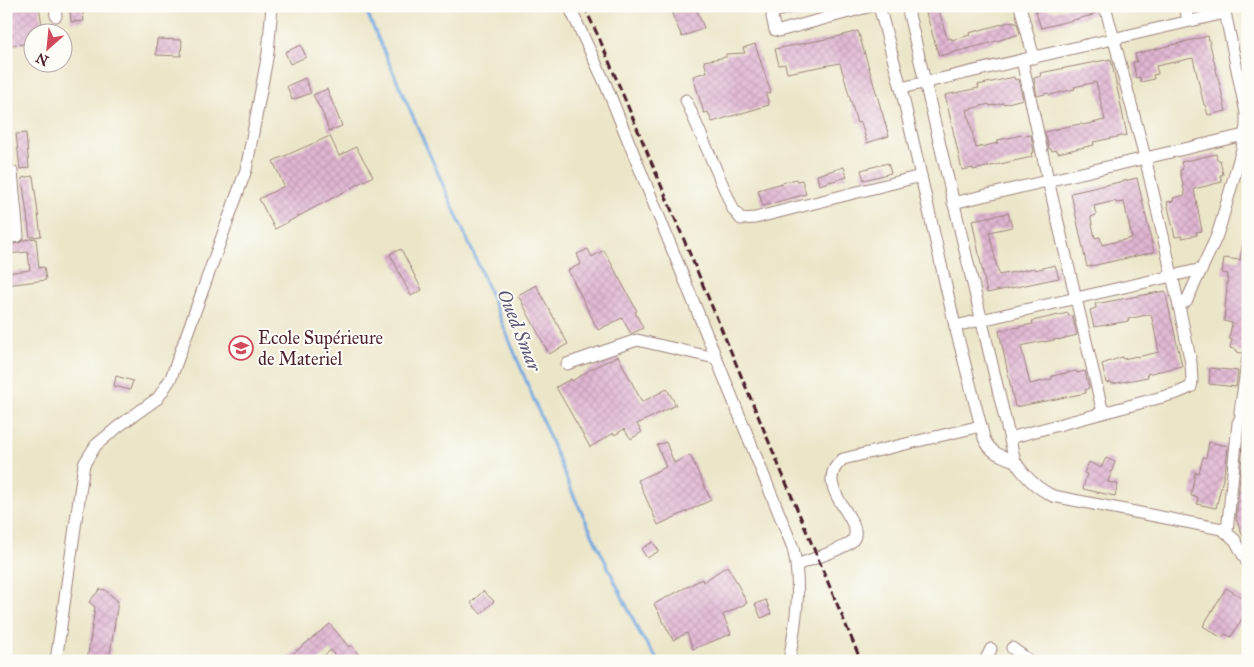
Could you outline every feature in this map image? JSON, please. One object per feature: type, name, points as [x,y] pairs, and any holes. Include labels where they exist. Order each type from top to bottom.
[{"type":"street","points":[[56,661],[84,464],[96,445],[158,398],[171,378],[246,170],[268,53],[272,6]]},
{"type":"street","points":[[569,6],[604,83],[786,529],[797,565],[798,615],[789,661]]},
{"type":"street","points":[[796,6],[772,9],[775,30],[779,31],[871,6]]},
{"type":"street","points":[[879,6],[901,88],[955,326],[986,444],[995,454],[1015,461]]},
{"type":"street","points":[[907,6],[1015,461],[1030,482],[1053,496],[1215,526],[1227,532],[1235,540],[1248,564]]},
{"type":"street","points":[[1020,6],[1048,180],[1103,413]]},
{"type":"street","points":[[1010,438],[1177,393],[1190,387],[1192,381],[1191,363],[1145,157],[1106,6]]},
{"type":"street","points":[[1185,6],[1188,21]]},
{"type":"street","points":[[901,88],[1114,39],[1224,10],[1246,113],[1244,135],[1221,223],[1186,302],[1179,306]]},
{"type":"street","points":[[686,100],[733,209],[741,219],[755,218],[921,176]]},
{"type":"street","points":[[953,203],[1244,135]]},
{"type":"street","points":[[6,171],[12,172],[18,236],[6,238]]},
{"type":"street","points":[[955,326],[1202,269]]},
{"type":"street","points":[[567,364],[637,340],[715,358]]},
{"type":"street","points":[[1227,532],[1238,423],[1248,357]]},
{"type":"street","points":[[1238,423],[1248,403]]},
{"type":"street","points":[[797,565],[838,548],[853,539],[855,530],[833,488],[831,480],[836,464],[843,459],[981,426]]},
{"type":"street","points":[[1012,648],[1030,661]]},
{"type":"street","points":[[985,661],[992,649]]},
{"type":"building","points":[[6,6],[39,6],[41,22],[22,22],[22,44],[6,46]]},
{"type":"building","points":[[695,6],[704,28],[682,37],[672,14]]},
{"type":"building","points":[[924,6],[938,6],[947,39],[951,38],[952,40],[970,35],[969,33],[1013,21],[1017,23],[1020,34],[939,56]]},
{"type":"building","points":[[1034,6],[1048,6],[1049,11],[1054,11],[1076,6],[1098,6],[1099,12],[1041,28]]},
{"type":"building","points":[[82,7],[84,21],[71,22],[70,8]]},
{"type":"building","points":[[858,31],[889,136],[867,143],[861,122],[857,123],[840,63],[787,73],[785,64],[779,65],[775,49]]},
{"type":"building","points":[[1208,36],[1226,111],[1208,115],[1193,58],[1156,66],[1158,74],[1153,75],[1154,79],[1141,82],[1140,77],[1136,78],[1133,62],[1137,62],[1135,54]]},
{"type":"building","points":[[157,39],[182,40],[181,56],[156,55]]},
{"type":"building","points":[[755,44],[771,93],[766,94],[769,105],[712,122],[708,112],[704,113],[693,76],[707,72],[704,61],[726,57],[726,54],[745,53],[743,48]]},
{"type":"building","points":[[301,45],[306,57],[290,64],[285,52]]},
{"type":"building","points":[[1111,59],[1127,135],[1093,142],[1094,145],[1058,153],[1057,150],[1052,151],[1049,149],[1045,132],[1105,120],[1096,82],[1050,95],[1048,93],[1037,96],[1034,78],[1041,76],[1040,73]]},
{"type":"building","points":[[1014,77],[1015,80],[1018,79],[1023,99],[1004,104],[990,106],[989,104],[967,110],[976,148],[998,143],[998,140],[1031,135],[1034,152],[1031,153],[1032,157],[973,170],[973,168],[962,170],[945,95],[979,88],[978,85]]},
{"type":"building","points":[[305,78],[311,93],[292,100],[287,86]]},
{"type":"building","points":[[327,89],[342,126],[329,131],[313,95]]},
{"type":"building","points":[[26,133],[29,168],[20,169],[16,134]]},
{"type":"building","points":[[330,136],[339,156],[356,147],[373,176],[275,229],[259,199],[284,186],[273,161]]},
{"type":"building","points":[[1216,154],[1217,160],[1220,160],[1223,175],[1220,175],[1222,182],[1194,189],[1202,231],[1196,232],[1197,235],[1182,238],[1182,236],[1175,237],[1167,202],[1174,201],[1173,198],[1185,195],[1180,170],[1183,169],[1181,162]]},
{"type":"building","points":[[888,163],[891,173],[864,180],[861,170]]},
{"type":"building","points":[[844,167],[847,177],[819,185],[817,175]]},
{"type":"building","points":[[33,176],[41,236],[30,237],[22,178]]},
{"type":"building","points":[[1137,178],[1154,252],[1087,267],[1071,193]],"holes":[[[1115,201],[1116,203],[1124,202],[1132,238],[1102,245],[1100,237],[1095,238],[1091,219],[1091,217],[1096,215],[1094,206]]]},
{"type":"building","points":[[796,179],[797,181],[802,180],[806,194],[763,206],[758,190]]},
{"type":"building","points":[[1008,213],[1012,227],[989,232],[999,275],[1055,265],[1059,278],[987,293],[972,220]]},
{"type":"building","points":[[36,238],[39,268],[44,267],[46,280],[6,285],[6,273],[30,270],[28,252],[6,254],[6,245]]},
{"type":"building","points":[[1243,241],[1248,242],[1248,335],[1245,350],[1242,353],[1230,348],[1232,339],[1229,339],[1232,323],[1224,321],[1228,274],[1222,273],[1224,258],[1240,260]]},
{"type":"building","points":[[401,249],[422,290],[411,296],[390,254]]},
{"type":"building","points":[[588,249],[592,257],[604,250],[637,311],[635,312],[643,328],[631,334],[622,318],[598,330],[568,270],[581,264],[577,254]]},
{"type":"building","points":[[536,285],[568,344],[549,354],[518,295]]},
{"type":"building","points":[[1165,291],[1182,366],[1147,374],[1148,377],[1112,384],[1111,382],[1106,383],[1102,364],[1122,357],[1123,359],[1159,352],[1151,314],[1128,319],[1129,321],[1094,327],[1090,310],[1096,308],[1095,304]]},
{"type":"building","points":[[1068,313],[1069,316],[1072,315],[1077,335],[1021,346],[1030,384],[1052,379],[1052,376],[1085,371],[1089,388],[1085,390],[1086,393],[1015,407],[999,331],[1033,324],[1032,321]]},
{"type":"building","points":[[618,356],[642,402],[667,389],[676,405],[637,424],[642,432],[631,439],[624,429],[590,447],[556,387],[571,379],[572,381]]},
{"type":"building","points":[[1210,368],[1238,371],[1236,387],[1209,384]]},
{"type":"building","points":[[116,376],[133,381],[130,390],[114,386]]},
{"type":"building","points":[[1248,427],[1248,548],[1236,519],[1244,435]]},
{"type":"building","points":[[666,442],[674,463],[690,455],[711,500],[658,525],[638,480],[666,467],[657,445]]},
{"type":"building","points":[[1209,442],[1228,446],[1226,466],[1216,508],[1197,504],[1198,497],[1191,496],[1195,472],[1199,473],[1203,457],[1206,458]]},
{"type":"building","points":[[1106,458],[1115,462],[1108,482],[1118,484],[1115,496],[1083,489],[1087,474],[1084,473],[1089,462],[1101,468]]},
{"type":"building","points":[[653,542],[659,551],[647,558],[641,549]]},
{"type":"building","points":[[727,566],[747,603],[723,615],[731,634],[693,649],[687,633],[673,640],[654,604],[702,579],[703,582]]},
{"type":"building","points":[[1226,588],[1248,601],[1248,609],[1231,637],[1225,634],[1222,638],[1203,626]]},
{"type":"building","points":[[100,589],[105,590],[118,601],[109,661],[87,661],[95,607],[89,602]]},
{"type":"building","points":[[483,591],[494,601],[481,614],[471,603]]},
{"type":"building","points":[[766,600],[771,614],[761,618],[755,604]]},
{"type":"building","points":[[330,624],[349,647],[351,645],[364,661],[339,661],[331,650],[317,661],[284,661]]},
{"type":"waterway","name":"Oued Smar","points":[[364,6],[475,257],[572,492],[641,636],[659,661]]},
{"type":"railway","points":[[584,6],[861,661]]},
{"type":"place","name":"Ecole Supérieure de Materiel","points":[[241,348]]}]
